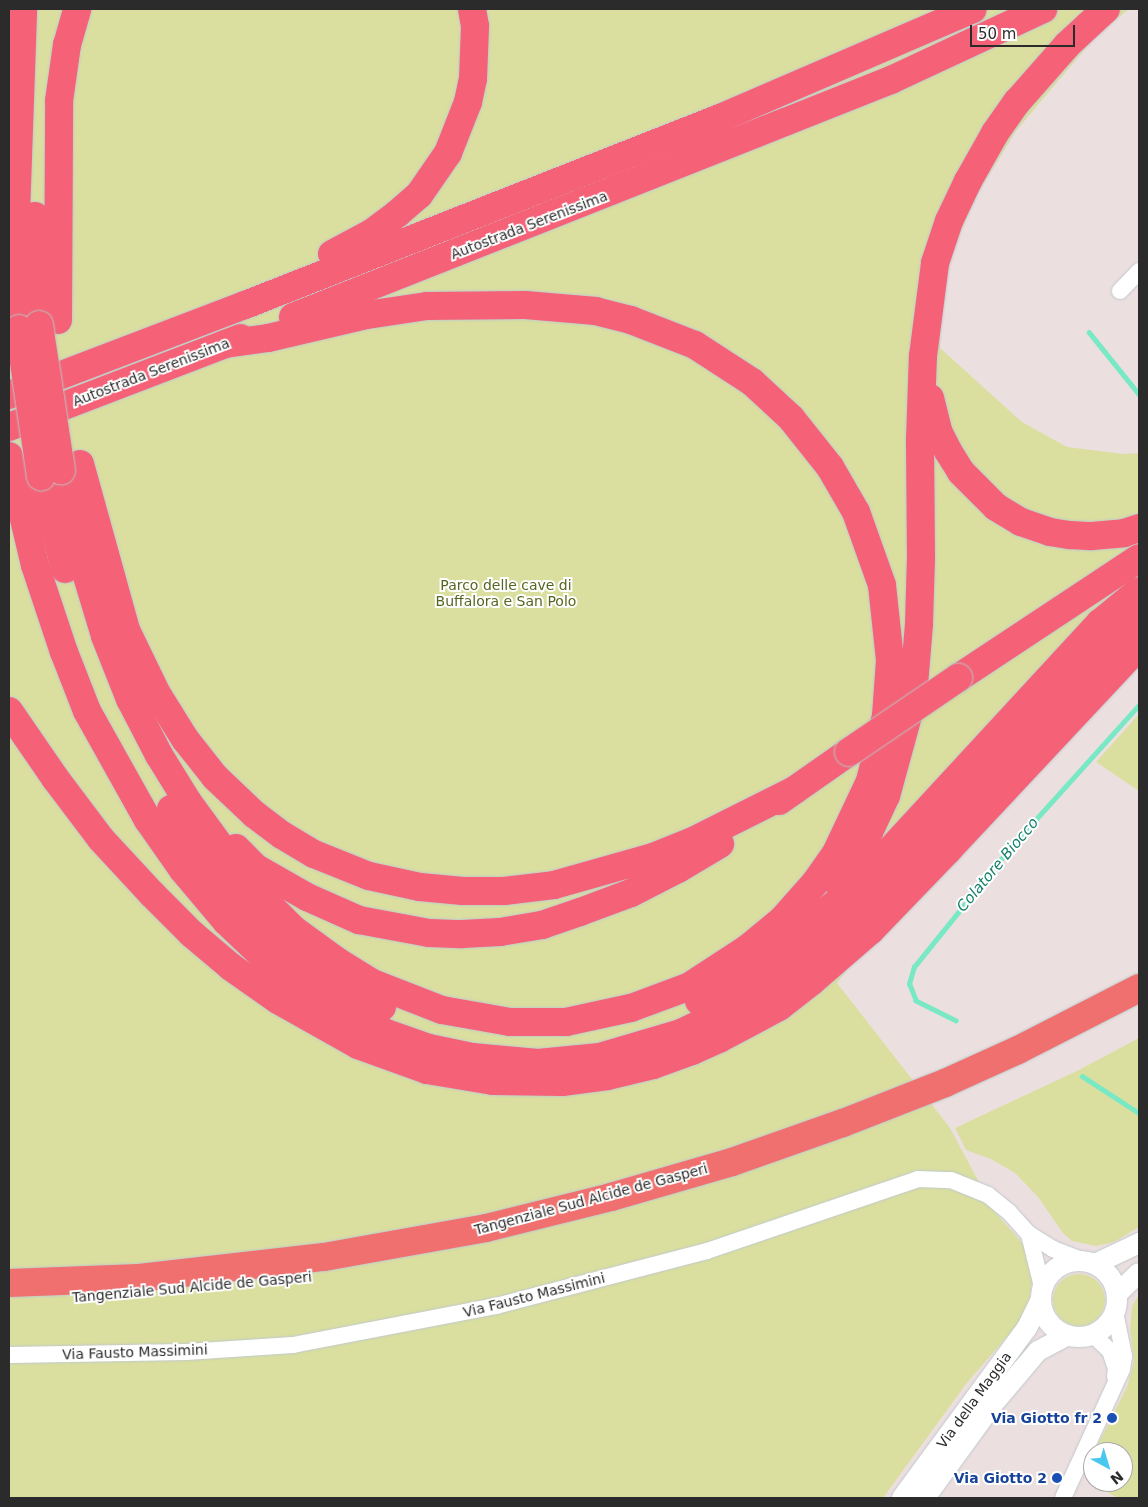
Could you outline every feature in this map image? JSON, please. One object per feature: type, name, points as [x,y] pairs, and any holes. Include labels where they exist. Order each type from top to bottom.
[{"type":"highway","points":[[23,9],[15,243],[38,325],[61,470],[63,561],[88,643],[114,706],[169,806],[202,854],[244,908],[280,943],[322,975],[358,997],[395,1014],[428,1025],[476,1036],[510,1041],[538,1041],[596,1035],[638,1025],[698,1002],[755,969],[845,896],[883,858],[1100,623],[1139,591]]},
{"type":"highway","points":[[42,9],[34,243],[38,325],[61,470],[80,553],[105,636],[130,699],[159,755],[188,802],[247,883],[294,929],[337,961],[370,982],[442,1010],[482,1019],[518,1023],[566,1022],[631,1008],[690,986],[748,948],[782,920],[795,907],[825,868],[856,814],[870,781],[886,716],[890,660],[882,585],[856,512],[844,489],[812,443],[770,396],[723,361],[695,345],[631,320],[596,311],[526,305],[427,306],[366,315],[268,338],[225,344]]},
{"type":"highway","points":[[38,325],[59,101],[67,45],[77,9]]},
{"type":"highway","points":[[245,305],[295,274],[373,232],[398,213],[424,188],[448,153],[468,102],[475,56],[472,9]]},
{"type":"highway","name":"Autostrada Serenissima","points":[[9,395],[245,305],[720,118],[973,9]]},
{"type":"highway","name":"Autostrada Serenissima","points":[[9,427],[225,344],[891,80],[1043,9]]},
{"type":"highway","points":[[817,919],[853,861],[886,796],[913,697],[919,624],[922,356],[935,263],[949,221],[968,181],[995,133],[1017,102],[1067,45],[1106,9]]},
{"type":"highway","points":[[922,356],[938,431],[961,472],[996,507],[1021,522],[1050,532],[1070,535],[1092,536],[1124,533],[1139,528]]},
{"type":"highway","points":[[9,456],[35,565],[64,652],[87,711],[143,811],[183,870],[233,928],[266,960],[312,995],[386,1033],[429,1048],[472,1058],[538,1063],[600,1057],[681,1033],[736,1007],[766,988],[793,969],[842,927],[891,879],[1114,640],[1139,617]]},
{"type":"highway","points":[[61,470],[126,630],[157,694],[185,739],[215,777],[254,814],[282,836],[314,854],[369,876],[420,888],[504,891],[554,885],[653,857],[693,840],[793,791]]},
{"type":"highway","points":[[188,802],[256,868],[307,897],[359,920],[429,933],[462,934],[500,932],[542,924],[631,892],[678,869],[719,844],[849,752],[1139,558]]},
{"type":"highway","points":[[9,711],[55,778],[102,839],[152,894],[192,934],[230,967],[278,1000],[358,1045],[427,1070],[493,1081],[562,1082],[608,1076],[653,1065],[719,1039],[779,1007],[811,982],[870,930],[948,850],[1139,646]]},
{"type":"highway","name":"Tangenziale Sud Alcide de Gasperi","points":[[9,1283],[139,1278],[324,1257],[486,1228],[610,1197],[732,1162],[843,1123],[945,1083],[1018,1050],[1139,988]]},
{"type":"highway","name":"Tangenziale Sud Alcide de Gasperi","points":[[9,1299],[138,1294],[328,1274],[404,1263],[493,1244],[617,1213],[735,1178],[855,1137],[1018,1069],[1139,1008]]},
{"type":"street","points":[[1120,291],[1139,271]]},
{"type":"street","name":"Via Fausto Massimini","points":[[9,1355],[186,1352],[293,1345],[496,1306],[707,1251],[918,1180],[951,1180],[988,1195],[1009,1212],[1029,1234],[1053,1249],[1088,1262]]},
{"type":"street","name":"Via Fausto Massimini","points":[[1029,1234],[1042,1293]]},
{"type":"street","points":[[1139,1243],[1088,1262],[1069,1262],[1058,1267],[1048,1276],[1042,1293],[1043,1311],[1048,1322],[1057,1330],[1068,1335],[1080,1337],[1092,1334],[1106,1325],[1116,1303],[1139,1274]]},
{"type":"street","points":[[1064,1498],[1122,1369],[1124,1356],[1113,1281],[1106,1271],[1088,1262]]},
{"type":"street","name":"Via della Maggia","points":[[902,1498],[1026,1328],[1042,1293]]},
{"type":"street","points":[[1092,1334],[1110,1351],[1116,1368],[1108,1398]]},
{"type":"street","name":"Via della Maggia","points":[[925,1498],[993,1404],[1038,1350],[1068,1335]]},
{"type":"green space","name":"Parco delle cave di Buffalora e San Polo","points":[[9,9],[1129,9],[1096,36],[1016,131],[976,196],[954,248],[941,298],[940,348],[1022,422],[1067,447],[1124,454],[1139,453],[1139,576],[837,983],[950,1128],[995,1212],[1024,1245],[1034,1269],[1028,1307],[1017,1325],[966,1384],[883,1498],[9,1498]]},
{"type":"green space","points":[[1139,714],[1139,791],[1096,762]]},
{"type":"green space","points":[[1139,1038],[1139,1227],[1114,1242],[1096,1246],[1072,1241],[1063,1233],[1038,1197],[1015,1173],[991,1159],[966,1150],[955,1128],[1079,1070]]},
{"type":"green space","points":[[1079,1274],[1089,1276],[1097,1282],[1103,1290],[1105,1300],[1103,1310],[1097,1318],[1089,1324],[1079,1326],[1069,1324],[1061,1318],[1055,1310],[1053,1300],[1055,1290],[1061,1282],[1069,1276]]},
{"type":"green space","points":[[1139,1295],[1139,1498],[1119,1498],[1108,1492],[1133,1492],[1133,1442],[1099,1442],[1127,1387],[1134,1361],[1130,1329],[1132,1306]]},
{"type":"waterway","name":"Colatore Biocco","points":[[1089,332],[1139,394]]},
{"type":"waterway","name":"Colatore Biocco","points":[[956,1021],[916,1001],[909,984],[914,967],[1011,847],[1139,705]]},
{"type":"waterway","name":"Colatore Biocco","points":[[1082,1076],[1139,1113]]},
{"type":"place","name":"Via Giotto fr 2","points":[[1112,1418]]},
{"type":"place","name":"Via Giotto 2","points":[[1057,1478]]}]
